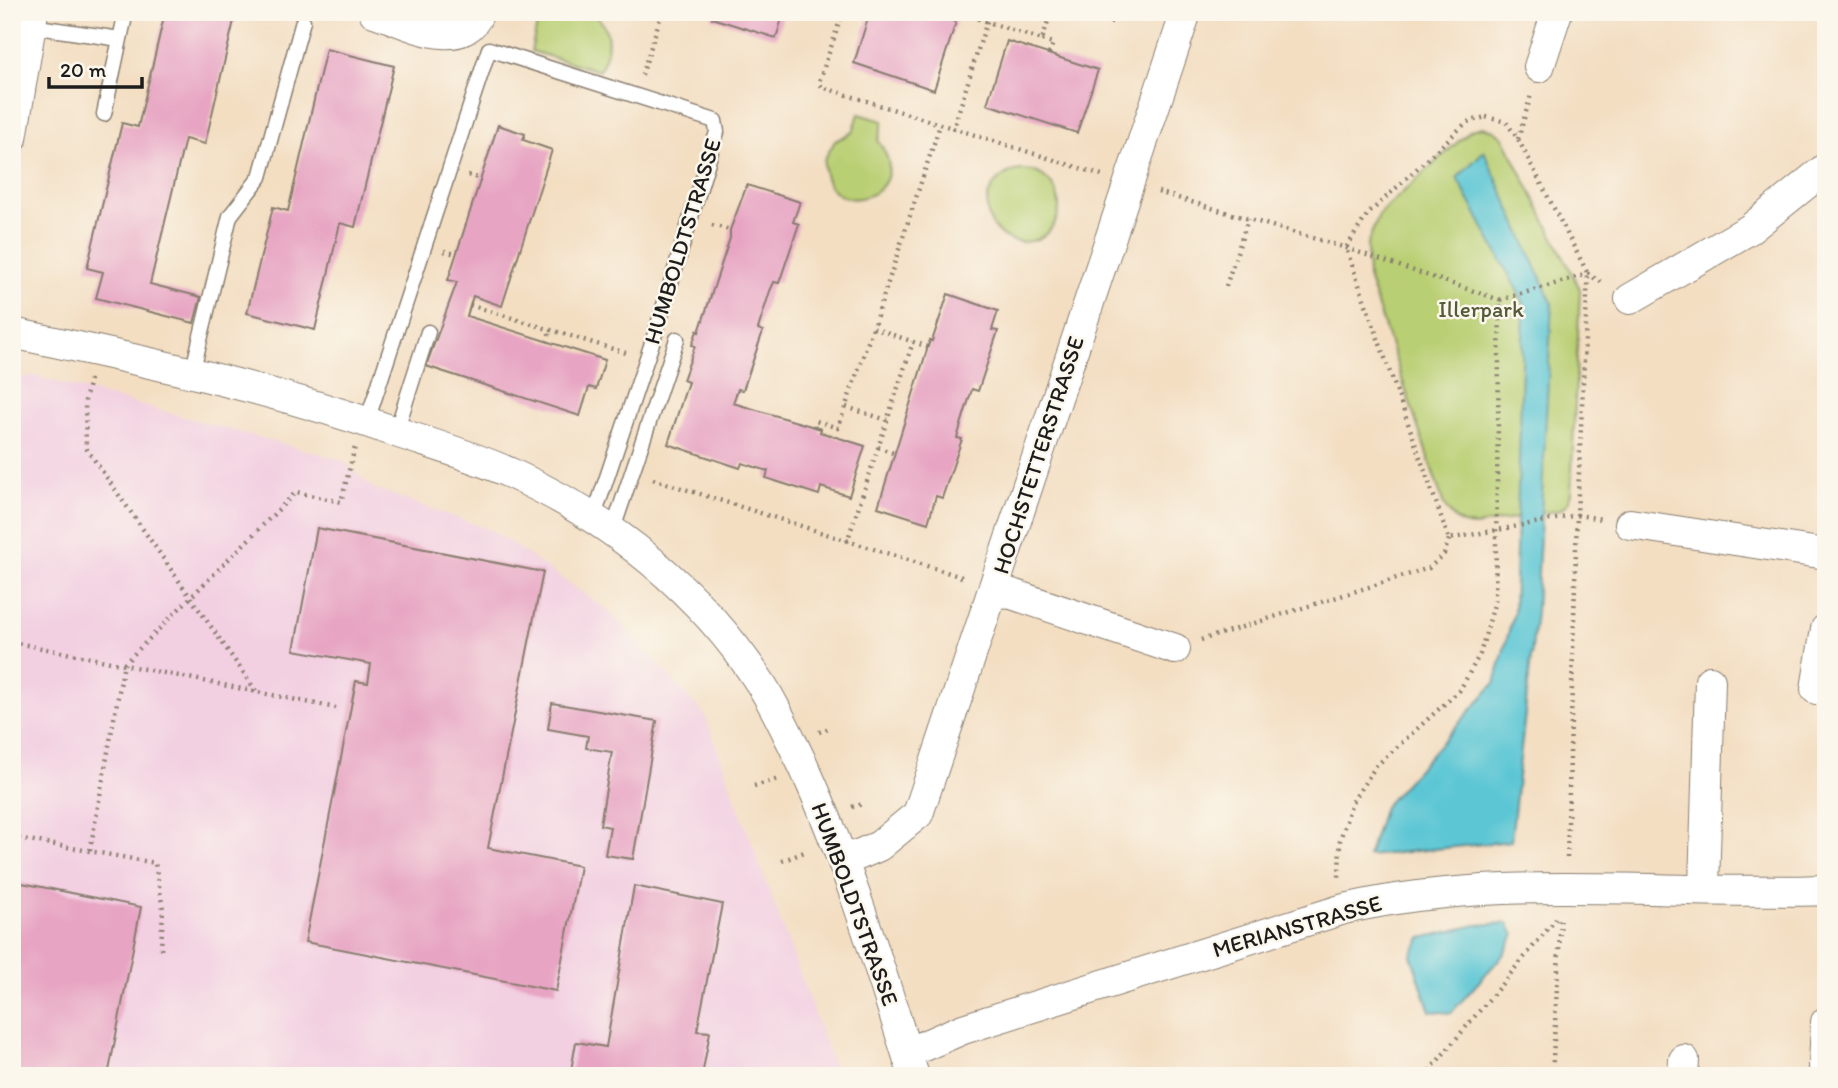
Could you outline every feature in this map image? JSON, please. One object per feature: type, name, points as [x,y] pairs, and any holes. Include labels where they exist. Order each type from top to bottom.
[{"type":"street","points":[[384,14],[451,35],[470,27],[479,12]]},
{"type":"street","name":"HOCHSTETTERSTRASSE","points":[[844,861],[879,846],[918,814],[1186,12]]},
{"type":"street","points":[[1539,67],[1557,12]]},
{"type":"street","points":[[12,138],[32,19]]},
{"type":"street","points":[[1630,299],[1750,229],[1822,181]]},
{"type":"street","name":"HUMBOLDTSTRASSE","points":[[12,333],[192,373],[367,421],[508,472],[603,525],[681,587],[742,657],[778,713],[832,828],[910,1064]]},
{"type":"street","points":[[1630,524],[1826,554]]},
{"type":"street","points":[[994,587],[1175,649]]},
{"type":"street","points":[[1816,690],[1826,629]]},
{"type":"street","points":[[1704,888],[1710,681]]},
{"type":"street","name":"MERIANSTRASSE","points":[[910,1064],[963,1028],[1344,909],[1404,896],[1566,887],[1704,888],[1764,892],[1826,890]]},
{"type":"street","points":[[1824,1066],[1826,1022]]},
{"type":"lane","points":[[104,114],[126,12]]},
{"type":"lane","points":[[32,19],[120,39]]},
{"type":"lane","points":[[192,373],[230,216],[260,177],[303,21]]},
{"type":"lane","name":"HUMBOLDTSTRASSE","points":[[367,421],[489,49],[715,121],[717,132],[647,359],[603,525]]},
{"type":"lane","points":[[396,432],[428,332]]},
{"type":"lane","points":[[603,525],[633,473],[677,339]]},
{"type":"path","points":[[635,96],[662,12]]},
{"type":"path","points":[[843,12],[819,82],[822,87],[953,130],[1346,248],[1500,300],[1588,274]]},
{"type":"path","points":[[958,12],[1054,43],[1049,54]]},
{"type":"path","points":[[1042,40],[1051,12]]},
{"type":"path","points":[[953,130],[987,21]]},
{"type":"path","points":[[1518,139],[1539,67]]},
{"type":"path","points":[[1346,248],[1367,215],[1466,122],[1486,117],[1506,122],[1518,139],[1588,274],[1577,515],[1566,887]]},
{"type":"path","points":[[814,427],[816,421],[838,428],[940,125]]},
{"type":"path","points":[[1226,286],[1248,219]]},
{"type":"path","points":[[1175,649],[1429,568],[1444,554],[1449,539],[1346,248]]},
{"type":"path","points":[[1344,909],[1338,871],[1340,840],[1352,802],[1376,766],[1460,690],[1480,654],[1495,601],[1500,300]]},
{"type":"path","points":[[470,305],[647,359]]},
{"type":"path","points":[[873,328],[928,347]]},
{"type":"path","points":[[547,342],[551,331]]},
{"type":"path","points":[[847,542],[913,342]]},
{"type":"path","points":[[90,379],[85,401],[86,448],[256,691]]},
{"type":"path","points":[[846,407],[887,420]]},
{"type":"path","points":[[90,850],[124,664],[296,492],[341,502],[352,456],[367,421]]},
{"type":"path","points":[[878,447],[893,453]]},
{"type":"path","points":[[633,473],[994,587]]},
{"type":"path","points":[[1449,539],[1577,515]]},
{"type":"path","points":[[12,642],[336,708]]},
{"type":"path","points":[[754,786],[782,777]]},
{"type":"path","points":[[12,837],[155,863],[163,909],[161,950]]},
{"type":"path","points":[[782,861],[811,849]]},
{"type":"path","points":[[1425,1076],[1561,913],[1552,1076]]},
{"type":"shaded area","points":[[30,375],[342,460],[373,488],[493,531],[609,611],[705,715],[837,1076],[12,1076],[12,385]]},
{"type":"green space","points":[[550,12],[590,12],[603,24],[608,39],[606,55],[599,71],[531,51],[537,25]]},
{"type":"green space","points":[[859,114],[883,121],[878,141],[888,160],[887,177],[879,189],[866,197],[851,198],[837,193],[827,181],[824,160],[835,141],[853,132]]},
{"type":"green space","name":"Illerpark","points":[[1482,127],[1494,130],[1503,137],[1580,289],[1571,492],[1568,503],[1560,510],[1475,526],[1456,520],[1444,505],[1368,277],[1367,244],[1380,213],[1471,130]]},
{"type":"green space","points":[[1023,170],[1043,176],[1053,186],[1059,206],[1053,226],[1043,236],[1023,242],[1003,236],[993,226],[987,206],[993,186],[1003,176]]},
{"type":"water","points":[[1484,151],[1552,303],[1536,612],[1511,841],[1368,856],[1384,807],[1495,683],[1514,612],[1524,303],[1457,178]]},
{"type":"water","points":[[1508,923],[1514,935],[1504,954],[1451,1013],[1430,1011],[1411,955],[1421,938],[1476,925]]},
{"type":"building","points":[[165,12],[236,12],[205,144],[185,139],[150,284],[201,297],[194,323],[96,298],[103,272],[87,268],[122,123],[138,127]]},
{"type":"building","points":[[714,12],[784,12],[776,38],[712,18]]},
{"type":"building","points":[[870,12],[926,12],[956,22],[934,90],[854,63]]},
{"type":"building","points":[[1081,12],[1114,12],[1111,23]]},
{"type":"building","points":[[1007,41],[1098,70],[1077,133],[987,104]]},
{"type":"building","points":[[326,49],[394,66],[355,227],[340,223],[315,330],[247,313],[273,207],[288,211]]},
{"type":"building","points":[[498,125],[525,134],[523,140],[552,150],[502,306],[473,296],[467,316],[605,360],[596,389],[589,387],[580,416],[426,366],[457,282],[448,280]]},
{"type":"building","points":[[747,185],[800,202],[793,222],[799,224],[779,283],[774,282],[770,291],[758,329],[763,331],[743,390],[738,389],[733,403],[821,429],[820,432],[865,446],[849,496],[821,487],[819,495],[766,478],[768,471],[742,463],[740,468],[668,444],[688,382],[683,380],[695,346],[692,345],[697,331],[699,332],[730,238],[730,230]]},
{"type":"building","points":[[948,294],[998,311],[992,330],[998,331],[978,391],[972,389],[957,438],[962,439],[942,498],[936,496],[928,523],[878,507],[930,340],[932,341]]},
{"type":"building","points":[[317,528],[543,572],[488,848],[580,866],[556,991],[305,942],[356,681],[368,683],[371,664],[294,650]]},
{"type":"building","points":[[552,703],[657,721],[633,859],[605,855],[610,827],[600,825],[612,752],[586,748],[588,736],[548,729]]},
{"type":"building","points":[[12,881],[141,907],[108,1076],[12,1076]]},
{"type":"building","points":[[634,886],[722,904],[697,1031],[710,1032],[702,1076],[570,1076],[576,1042],[606,1047]]}]
